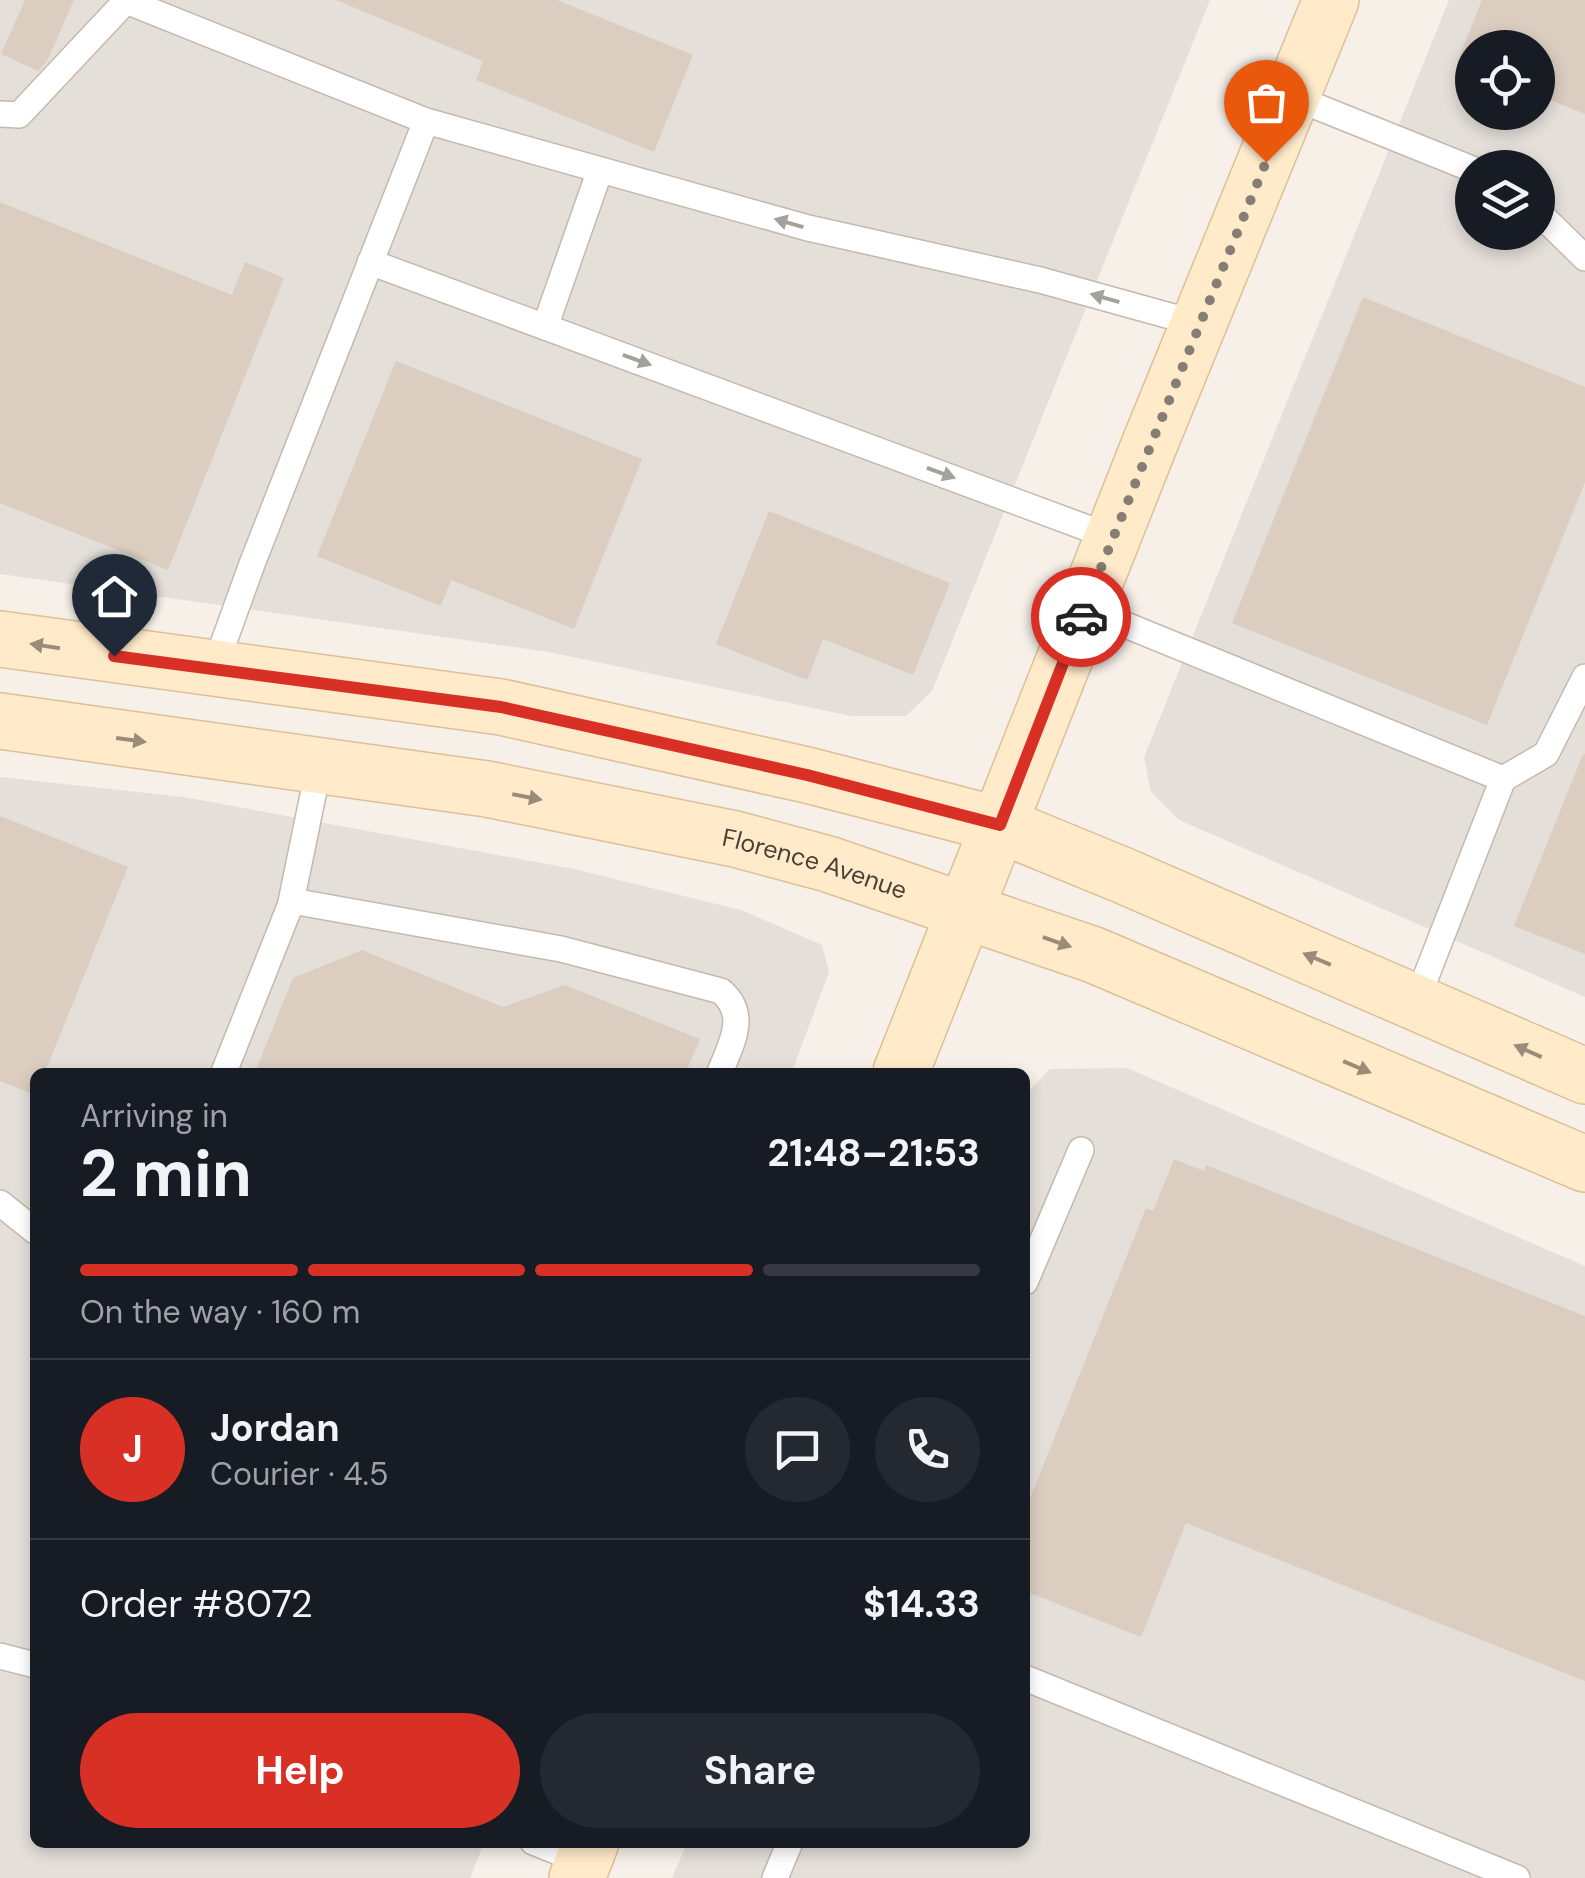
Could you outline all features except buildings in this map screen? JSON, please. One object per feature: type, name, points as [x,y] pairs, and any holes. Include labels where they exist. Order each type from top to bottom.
[{"type":"main road","points":[[902,1068],[1331,0]]},
{"type":"main road","points":[[0,639],[501,707],[807,775],[1000,825],[1585,1076]]},
{"type":"main road","name":"Florence Avenue","points":[[0,722],[487,789],[735,839],[828,864],[1094,955],[1585,1164]]},
{"type":"lane","points":[[0,114],[19,115],[126,1],[426,121],[808,228],[1040,280],[1199,324]]},
{"type":"lane","points":[[1293,97],[1455,162]]},
{"type":"lane","points":[[214,670],[237,602],[426,121]]},
{"type":"lane","points":[[545,326],[600,170]]},
{"type":"lane","points":[[1555,229],[1585,258]]},
{"type":"lane","points":[[370,262],[1114,538]]},
{"type":"lane","points":[[1084,608],[1504,780]]},
{"type":"lane","points":[[1416,1002],[1504,780],[1546,754],[1585,677]]},
{"type":"lane","points":[[226,1068],[291,902],[320,766]]},
{"type":"lane","points":[[291,902],[560,948],[722,991],[733,1001],[737,1020],[722,1068]]},
{"type":"lane","points":[[1030,1270],[1081,1150]]},
{"type":"lane","points":[[0,1203],[30,1227]]},
{"type":"lane","points":[[0,1656],[30,1664]]},
{"type":"lane","points":[[1030,1680],[1516,1878]]},
{"type":"lane","points":[[549,1848],[583,1861]]},
{"type":"lane","points":[[775,1878],[788,1848]]},
{"type":"shaded area","points":[[0,0],[1210,0],[932,691],[906,716],[851,716],[549,652],[0,574]]},
{"type":"shaded area","points":[[1449,0],[1585,0],[1585,997],[1179,820],[1151,792],[1144,757]]},
{"type":"shaded area","points":[[0,777],[184,797],[574,869],[741,910],[822,945],[829,972],[793,1068],[30,1068],[30,1848],[482,1848],[470,1878],[0,1878]]},
{"type":"shaded area","points":[[1127,1068],[1585,1266],[1585,1878],[672,1878],[685,1848],[1030,1848],[1030,1090],[1050,1069]]},
{"type":"way so far","points":[[1081,617],[1266,162]]},
{"type":"route","points":[[114,656],[501,707],[807,775],[1000,825],[1081,617]]}]
